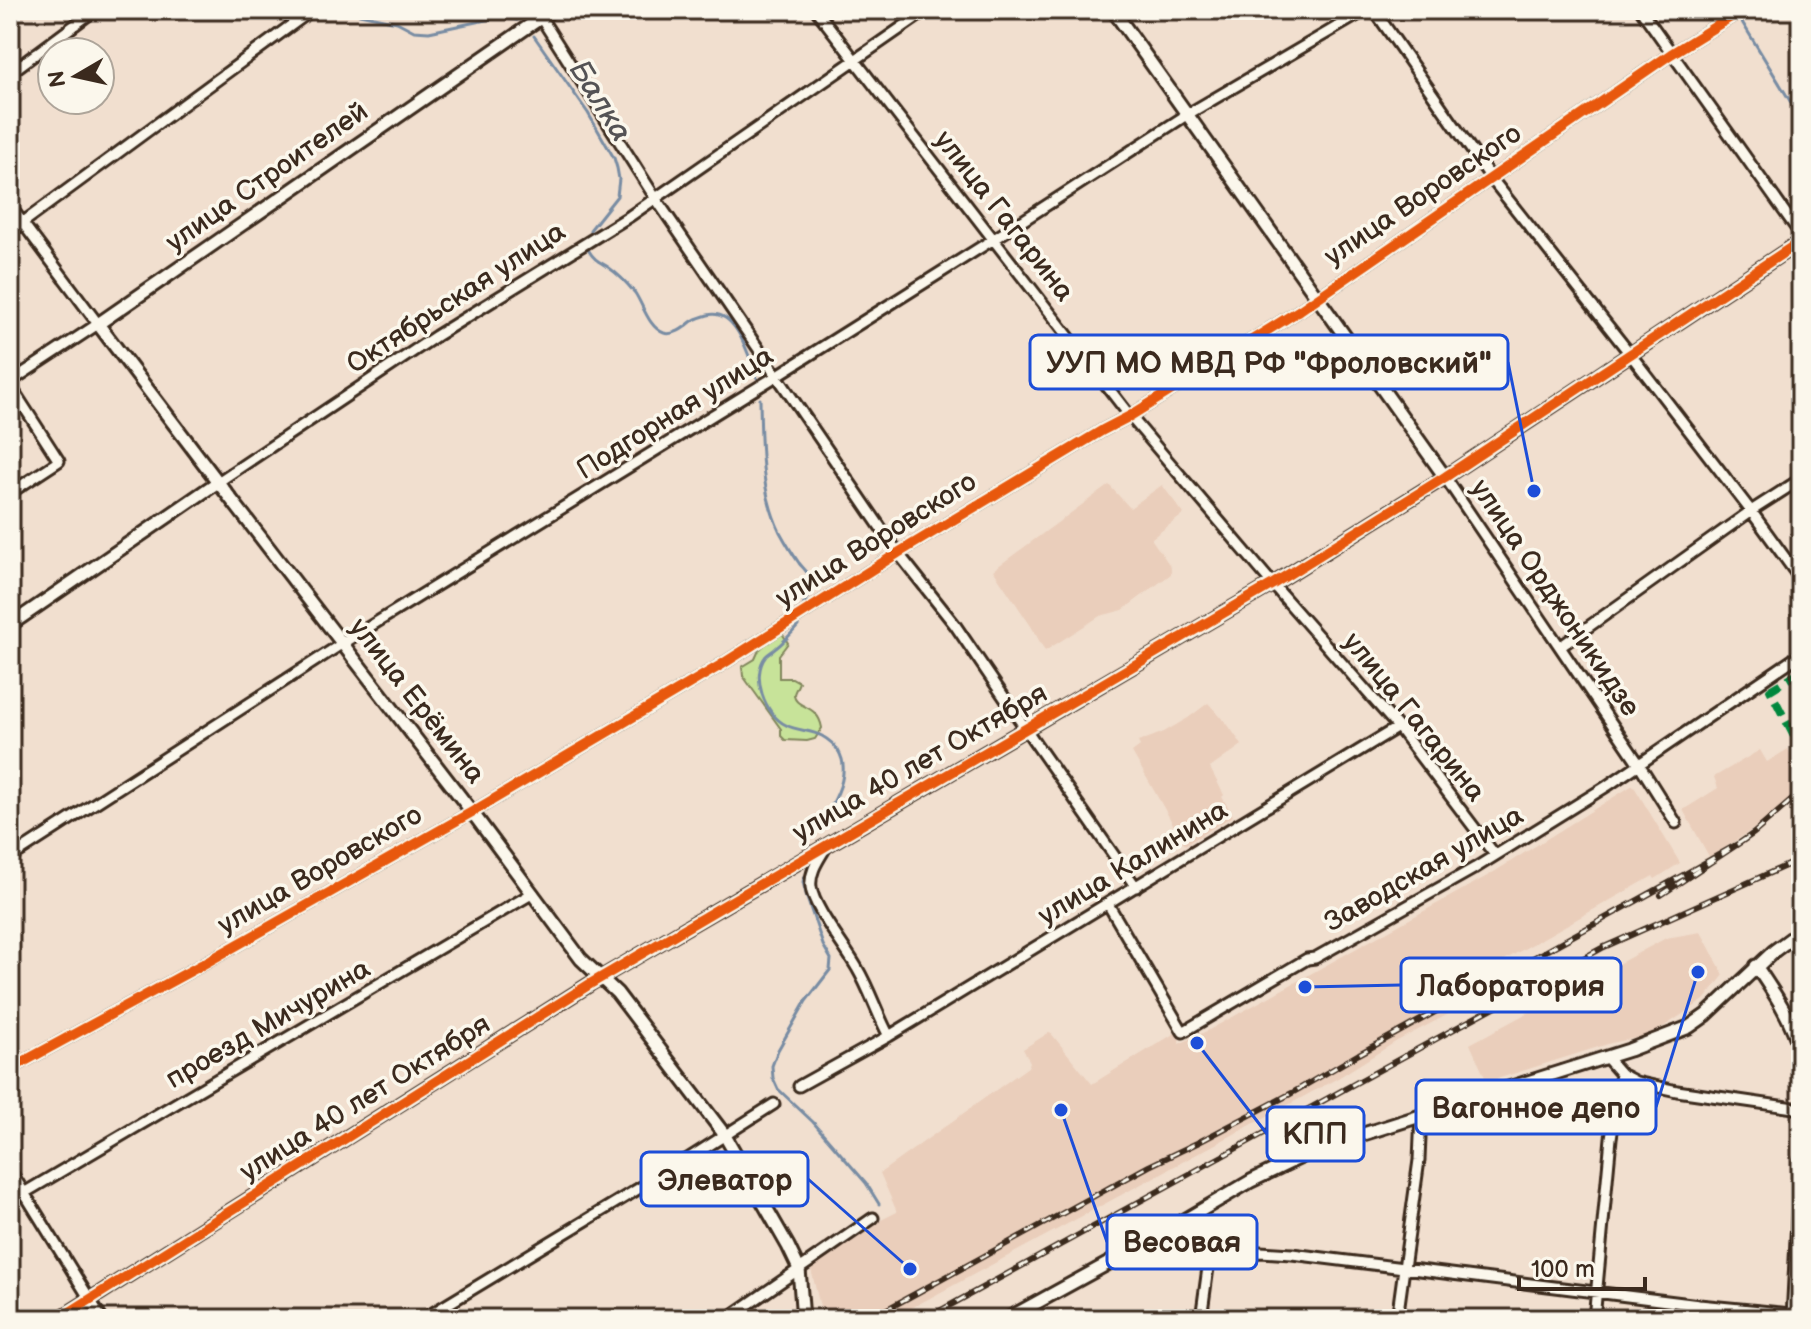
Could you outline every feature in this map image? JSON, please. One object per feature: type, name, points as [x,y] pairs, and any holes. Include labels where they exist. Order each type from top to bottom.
[{"type":"street","points":[[10,73],[95,10]]},
{"type":"street","points":[[10,232],[312,10]]},
{"type":"street","name":"улица Строителей","points":[[10,384],[538,13],[552,10]]},
{"type":"street","name":"улица Гагарина","points":[[816,10],[1130,416],[1398,727],[1495,855]]},
{"type":"street","name":"Октябрьская улица","points":[[10,625],[436,336],[656,199],[927,10]]},
{"type":"street","name":"улица Орджоникидзе","points":[[1113,10],[1445,477],[1676,823]]},
{"type":"street","name":"Подгорная улица","points":[[10,858],[343,643],[778,375],[1188,114],[1366,10]]},
{"type":"street","points":[[1374,10],[1491,178],[1631,355],[1801,580]]},
{"type":"street","points":[[1641,10],[1801,235]]},
{"type":"street","name":"улица Воровского","points":[[10,1069],[472,812],[721,665],[898,553],[1130,416],[1318,297],[1671,54],[1742,10]]},
{"type":"street","points":[[538,13],[656,199],[898,553],[955,625],[1136,887]]},
{"type":"street","name":"улица Ерёмина","points":[[10,206],[581,959],[617,993],[724,1134],[799,1269],[803,1319]]},
{"type":"street","name":"улица 40 лет Октября","points":[[59,1319],[601,978],[1273,584],[1445,477],[1801,241]]},
{"type":"street","points":[[10,384],[59,461],[10,493]]},
{"type":"street","points":[[1560,647],[1801,479]]},
{"type":"street","name":"Заводская улица","points":[[1108,904],[1183,1032],[1307,959],[1315,958],[1475,868],[1639,764],[1801,654]]},
{"type":"street","name":"улица Калинина","points":[[799,1086],[889,1036],[1398,727]]},
{"type":"street","name":"улица 40 лет Октября","points":[[827,845],[815,865],[811,888],[816,902],[858,969],[889,1036]]},
{"type":"street","name":"проезд Мичурина","points":[[24,1193],[533,893]]},
{"type":"street","points":[[1007,1319],[1251,1181],[1307,1154],[1689,1027],[1706,1015],[1780,945],[1801,931]]},
{"type":"street","points":[[1756,966],[1788,1017],[1801,1053]]},
{"type":"street","points":[[1606,1057],[1621,1074],[1636,1082],[1801,1109]]},
{"type":"street","points":[[1594,1319],[1611,1138],[1621,1074]]},
{"type":"street","points":[[423,1319],[774,1104]]},
{"type":"street","points":[[1397,1319],[1419,1160],[1421,1115]]},
{"type":"street","points":[[1149,1241],[1210,1253],[1292,1254],[1796,1316],[1801,1160]]},
{"type":"street","points":[[10,1170],[102,1319]]},
{"type":"street","points":[[727,1319],[873,1218]]},
{"type":"street","points":[[1201,1319],[1210,1253]]},
{"type":"shaded area","points":[[1109,485],[1130,508],[1162,485],[1184,514],[1152,538],[1171,567],[1171,574],[1123,610],[1100,616],[1045,651],[993,570]]},
{"type":"shaded area","points":[[1208,703],[1242,745],[1210,768],[1233,816],[1185,845],[1132,752],[1140,746],[1138,742],[1164,732]]},
{"type":"shaded area","points":[[1788,749],[1801,772],[1801,789],[1765,821],[1710,858],[1683,810],[1718,788],[1714,777],[1760,750],[1767,762]]},
{"type":"shaded area","points":[[1633,785],[1680,863],[1499,963],[1510,982],[891,1319],[823,1319],[811,1269],[877,1222],[897,1212],[880,1173],[1028,1067],[1030,1062],[1023,1049],[1050,1032],[1092,1084],[1180,1030],[1179,1044],[1209,1030],[1489,875]]},
{"type":"shaded area","points":[[1701,932],[1724,975],[1704,1000],[1651,1035],[1611,1043],[1487,1082],[1470,1044],[1666,938]]},
{"type":"green space","points":[[782,633],[788,643],[779,655],[779,678],[792,678],[799,682],[795,699],[820,720],[822,728],[815,739],[785,740],[781,729],[743,676],[742,667]]},
{"type":"waterway","name":"Балка","points":[[353,10],[397,22],[414,31],[429,32],[500,17],[517,20]]},
{"type":"waterway","points":[[1739,17],[1801,119]]},
{"type":"waterway","name":"Балка","points":[[534,36],[588,113],[617,168],[617,196],[590,230]]},
{"type":"waterway","points":[[1801,163],[1801,172]]},
{"type":"waterway","points":[[589,251],[629,286],[650,321],[664,333],[675,332],[708,315],[727,319],[746,347],[757,378]]},
{"type":"waterway","points":[[760,399],[763,467],[773,516],[811,583],[801,612]]},
{"type":"waterway","points":[[1765,496],[1801,472]]},
{"type":"waterway","points":[[799,619],[793,632],[766,656],[759,674],[766,704],[778,720],[790,727],[822,736],[835,746],[841,757],[843,769],[837,795],[815,832]]},
{"type":"waterway","points":[[804,877],[807,898],[831,959],[830,970],[806,1001],[778,1050],[772,1066],[773,1078],[778,1089],[813,1122],[866,1183],[879,1204]]},
{"type":"railway","points":[[1741,842],[1801,792]]},
{"type":"railway","points":[[869,1319],[1149,1166],[1292,1093],[1741,842],[1661,895]]},
{"type":"railway","points":[[925,1319],[1602,948],[1801,859]]},
{"type":"marked path","points":[[1801,671],[1770,690],[1801,750]]},
{"type":"cycle path","points":[[10,1069],[472,812],[721,665],[898,553],[1130,416],[1300,310],[1671,54],[1742,10]]},
{"type":"cycle path","points":[[59,1319],[590,984],[1273,584],[1445,477],[1801,241]]},
{"type":"place","name":"УУП МО МВД РФ \"Фроловский\"","points":[[1534,491]]},
{"type":"place","name":"Вагонное депо","points":[[1698,972]]},
{"type":"place","name":"Лаборатория","points":[[1305,987]]},
{"type":"place","name":"КПП","points":[[1197,1043]]},
{"type":"place","name":"Весовая","points":[[1061,1110]]},
{"type":"place","name":"Элеватор","points":[[910,1269]]}]
